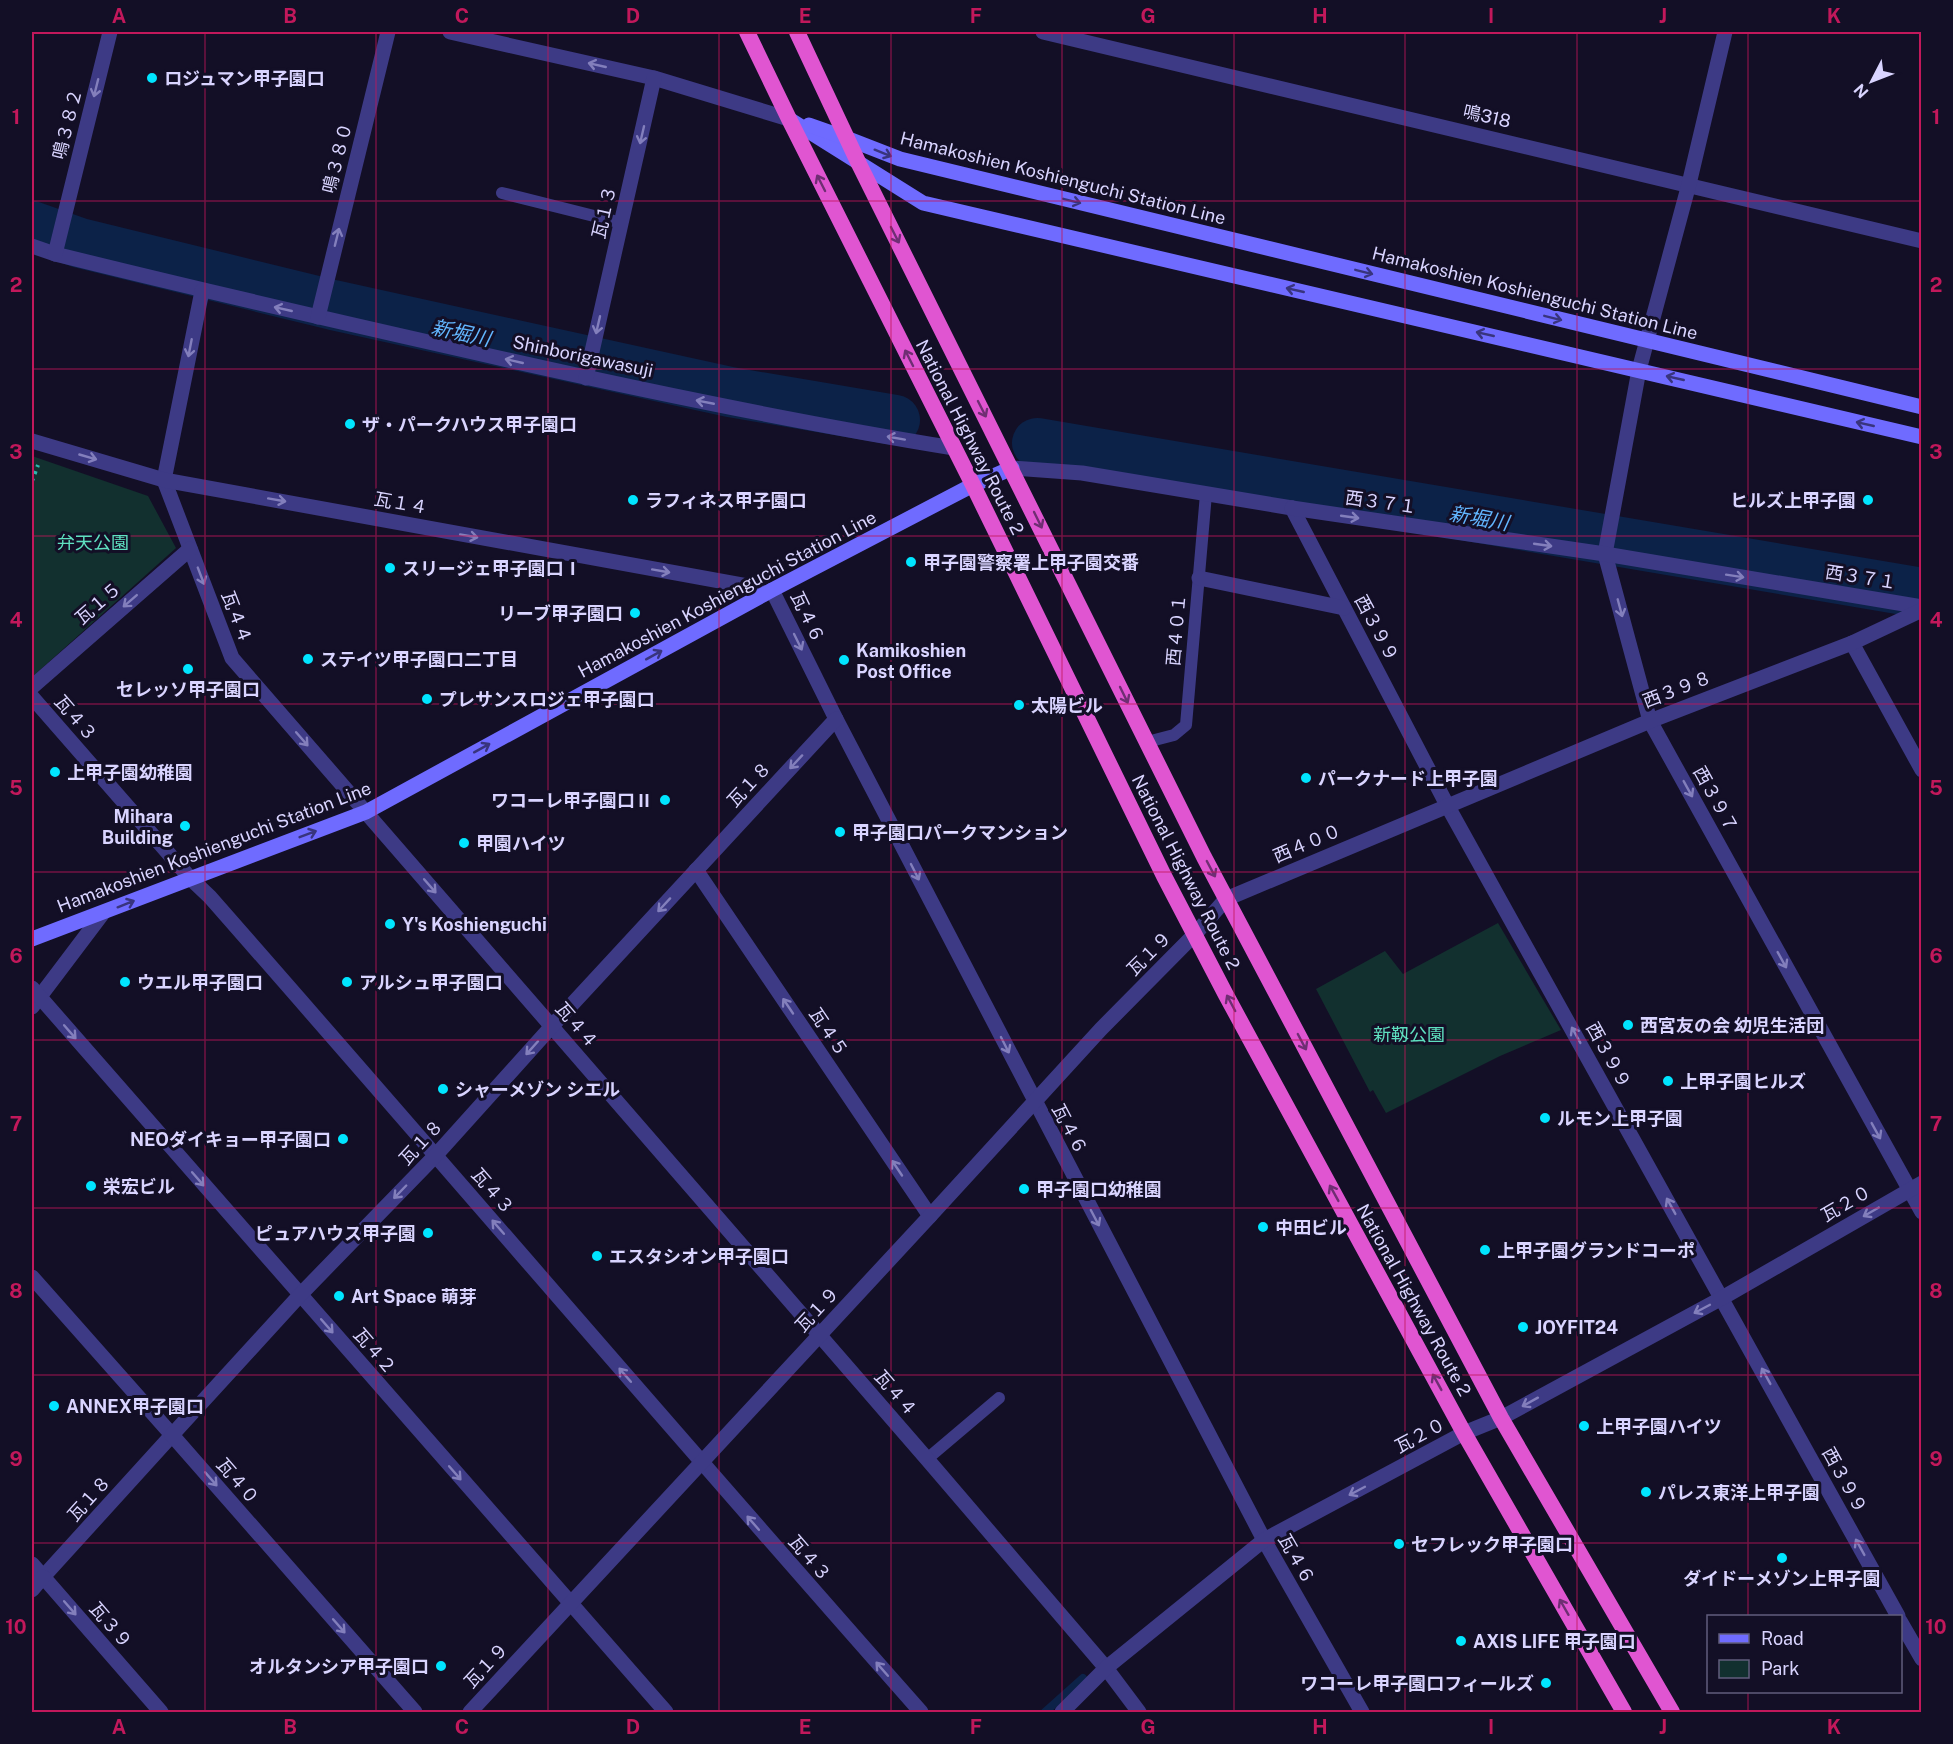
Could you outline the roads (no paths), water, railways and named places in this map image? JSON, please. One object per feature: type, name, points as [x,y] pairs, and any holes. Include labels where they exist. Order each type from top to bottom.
[{"type":"highway","name":"National Highway Route 2","points":[[747,32],[973,485],[1164,876],[1464,1433],[1624,1713]]},
{"type":"highway","name":"National Highway Route 2","points":[[797,32],[846,138],[1226,899],[1502,1418],[1672,1713]]},
{"type":"main road","name":"Hamakoshien Koshienguchi Station Line","points":[[789,119],[900,159],[1922,407]]},
{"type":"main road","points":[[789,119],[922,203],[1922,437]]},
{"type":"main road","name":"Hamakoshien Koshienguchi Station Line","points":[[32,939],[366,812],[769,592],[973,485],[1012,468]]},
{"type":"street","name":"鳴３８２","points":[[58,240],[110,32]]},
{"type":"street","name":"鳴３８０","points":[[320,306],[388,32]]},
{"type":"street","points":[[450,32],[654,78],[789,119]]},
{"type":"street","name":"鳴318","points":[[1043,32],[1922,241]]},
{"type":"street","name":"西３９７","points":[[1725,32],[1689,184],[1639,370],[1605,553],[1650,721],[1915,1186],[1922,1212]]},
{"type":"street","name":"瓦１３","points":[[588,367],[654,78]]},
{"type":"street","name":"Shinborigawasuji","points":[[32,246],[58,240],[202,291],[320,306],[588,367],[805,422],[954,448]]},
{"type":"street","points":[[164,480],[202,291]]},
{"type":"street","name":"瓦１４","points":[[32,441],[164,480],[753,587],[769,592]]},
{"type":"street","name":"西３７１","points":[[1012,468],[1082,473],[1292,508],[1605,553],[1922,608]]},
{"type":"street","name":"瓦４４","points":[[164,480],[232,658],[927,1459],[1106,1668],[1139,1713]]},
{"type":"street","name":"西３９９","points":[[1292,508],[1447,804],[1897,1615]]},
{"type":"street","name":"瓦１５","points":[[32,687],[190,549]]},
{"type":"street","points":[[1199,578],[1344,608]]},
{"type":"street","name":"瓦４６","points":[[769,592],[1263,1540],[1362,1713]]},
{"type":"street","name":"西３９８","points":[[1447,804],[1650,721],[1852,643],[1922,608]]},
{"type":"street","points":[[1852,643],[1922,770]]},
{"type":"street","name":"瓦４３","points":[[32,697],[436,1155],[700,1463],[921,1713]]},
{"type":"street","name":"瓦１８","points":[[32,1590],[300,1295],[436,1155],[836,718]]},
{"type":"street","name":"西４００","points":[[1195,934],[1226,899],[1447,804]]},
{"type":"street","name":"瓦４５","points":[[696,870],[930,1216]]},
{"type":"street","points":[[34,998],[103,913]]},
{"type":"street","name":"瓦１９","points":[[470,1713],[1101,1029],[1195,934]]},
{"type":"street","name":"瓦４２","points":[[34,998],[300,1295],[666,1713]]},
{"type":"street","name":"瓦２０","points":[[1062,1713],[1106,1668],[1263,1540],[1464,1433],[1502,1418],[1722,1298],[1915,1186]]},
{"type":"street","name":"瓦４０","points":[[32,1277],[415,1713]]},
{"type":"street","name":"瓦３９","points":[[32,1564],[161,1713]]},
{"type":"street","points":[[1902,1624],[1922,1659]]},
{"type":"lane","points":[[502,193],[622,223]]},
{"type":"lane","name":"西４０１","points":[[1148,742],[1174,735],[1186,725],[1206,494]]},
{"type":"lane","points":[[927,1459],[999,1398]]},
{"type":"waterway","name":"新堀川","points":[[32,226],[80,243],[333,305],[730,392],[895,420]]},
{"type":"waterway","name":"新堀川","points":[[1037,443],[1922,593]]},
{"type":"waterway","points":[[1045,1712],[1083,1678]]},
{"type":"place","name":"ロジュマン甲子園口","points":[[152,78]]},
{"type":"place","name":"ザ・パークハウス甲子園口","points":[[350,424]]},
{"type":"place","name":"ラフィネス甲子園口","points":[[633,500]]},
{"type":"place","name":"ヒルズ上甲子園","points":[[1868,500]]},
{"type":"place","name":"甲子園警察署上甲子園交番","points":[[911,562]]},
{"type":"place","name":"スリージェ甲子園口Ⅰ","points":[[390,568]]},
{"type":"place","name":"リーブ甲子園口","points":[[635,613]]},
{"type":"place","name":"ステイツ甲子園口二丁目","points":[[308,659]]},
{"type":"place","name":"Kamikoshien Post Office","points":[[844,660]]},
{"type":"place","name":"セレッソ甲子園口","points":[[188,669]]},
{"type":"place","name":"プレサンスロジェ甲子園口","points":[[427,699]]},
{"type":"place","name":"太陽ビル","points":[[1019,705]]},
{"type":"place","name":"上甲子園幼稚園","points":[[55,772]]},
{"type":"place","name":"パークナード上甲子園","points":[[1306,778]]},
{"type":"place","name":"ワコーレ甲子園口Ⅱ","points":[[665,800]]},
{"type":"place","name":"Mihara Building","points":[[185,826]]},
{"type":"place","name":"甲子園口パークマンション","points":[[840,832]]},
{"type":"place","name":"甲園ハイツ","points":[[464,843]]},
{"type":"place","name":"Y's Koshienguchi","points":[[390,924]]},
{"type":"place","name":"ウエル甲子園口","points":[[125,982]]},
{"type":"place","name":"アルシュ甲子園口","points":[[347,982]]},
{"type":"place","name":"西宮友の会 幼児生活団","points":[[1628,1025]]},
{"type":"place","name":"上甲子園ヒルズ","points":[[1668,1081]]},
{"type":"place","name":"シャーメゾン シエル","points":[[443,1089]]},
{"type":"place","name":"ルモン上甲子園","points":[[1545,1118]]},
{"type":"place","name":"NEOダイキョー甲子園口","points":[[343,1139]]},
{"type":"place","name":"栄宏ビル","points":[[91,1186]]},
{"type":"place","name":"甲子園口幼稚園","points":[[1024,1189]]},
{"type":"place","name":"中田ビル","points":[[1263,1227]]},
{"type":"place","name":"ピュアハウス甲子園","points":[[428,1233]]},
{"type":"place","name":"上甲子園グランドコーポ","points":[[1485,1250]]},
{"type":"place","name":"エスタシオン甲子園口","points":[[597,1256]]},
{"type":"place","name":"Art Space 萌芽","points":[[339,1296]]},
{"type":"place","name":"JOYFIT24","points":[[1523,1327]]},
{"type":"place","name":"ANNEX甲子園口","points":[[54,1406]]},
{"type":"place","name":"上甲子園ハイツ","points":[[1584,1426]]},
{"type":"place","name":"パレス東洋上甲子園","points":[[1646,1492]]},
{"type":"place","name":"セフレック甲子園口","points":[[1399,1544]]},
{"type":"place","name":"ダイドーメゾン上甲子園","points":[[1782,1558]]},
{"type":"place","name":"AXIS LIFE 甲子園口","points":[[1461,1641]]},
{"type":"place","name":"オルタンシア甲子園口","points":[[441,1666]]},
{"type":"place","name":"ワコーレ甲子園口フィールズ","points":[[1546,1683]]},
{"type":"park label","name":"弁天公園","points":[[93,542]]},
{"type":"park label","name":"新靱公園","points":[[1409,1034]]}]
